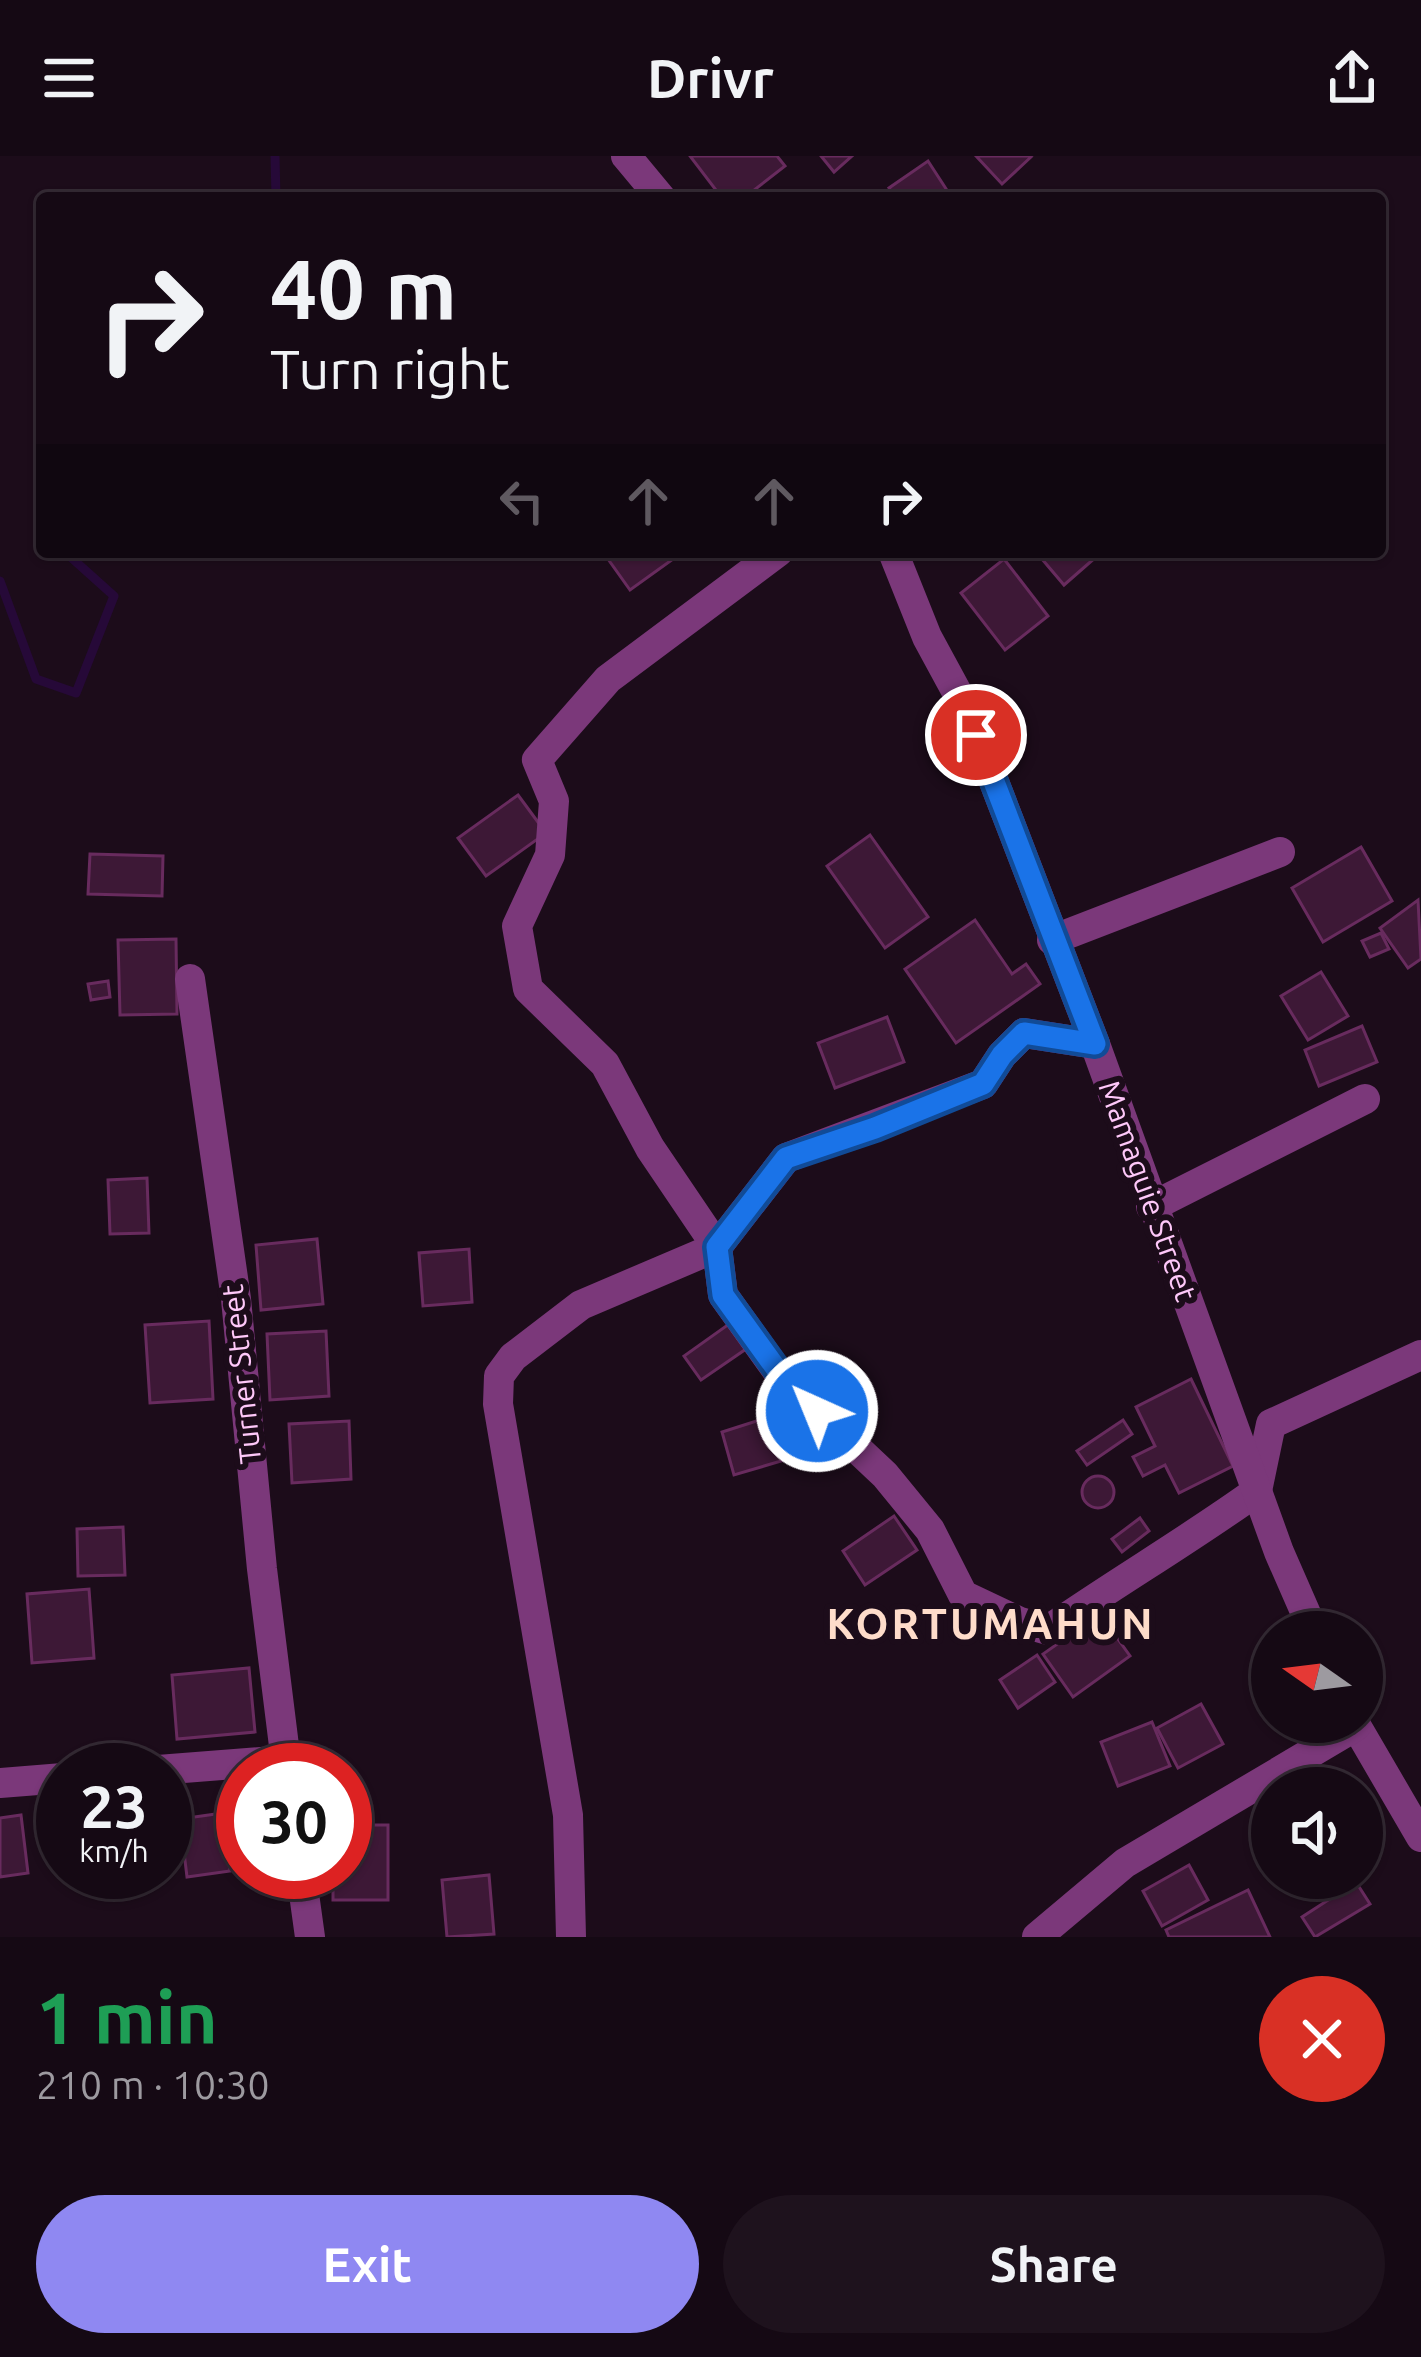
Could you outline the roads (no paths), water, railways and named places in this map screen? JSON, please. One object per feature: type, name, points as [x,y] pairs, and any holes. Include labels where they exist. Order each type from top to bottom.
[{"type":"street","points":[[626,156],[656,192]]},
{"type":"street","points":[[770,558],[608,679],[537,760],[554,802],[550,855],[517,926],[528,989],[605,1064],[650,1148],[717,1247],[723,1295],[783,1378],[886,1475],[930,1530],[963,1595],[1048,1630],[1257,1491],[1271,1424],[1421,1355]]},
{"type":"street","name":"Mamaguie Street","points":[[894,558],[927,637],[968,715],[1306,1611]]},
{"type":"street","points":[[1052,940],[1280,852]]},
{"type":"street","name":"Turner Street","points":[[190,979],[236,1299],[284,1743]]},
{"type":"street","points":[[571,1937],[568,1815],[498,1404],[500,1376],[513,1357],[581,1304],[717,1247],[786,1158],[983,1084],[1024,1033],[1095,1044]]},
{"type":"street","points":[[1151,1207],[1365,1100]]},
{"type":"street","points":[[1037,1937],[1125,1863],[1324,1743]]},
{"type":"street","points":[[1366,1743],[1421,1837]]},
{"type":"street","points":[[0,1783],[36,1780]]},
{"type":"street","points":[[305,1899],[310,1937]]},
{"type":"waterway","points":[[275,156],[276,192]]},
{"type":"waterway","points":[[0,581],[36,679],[76,693],[114,596],[72,558]]},
{"type":"district","name":"KORTUMAHUN","points":[[991,1624]]}]
